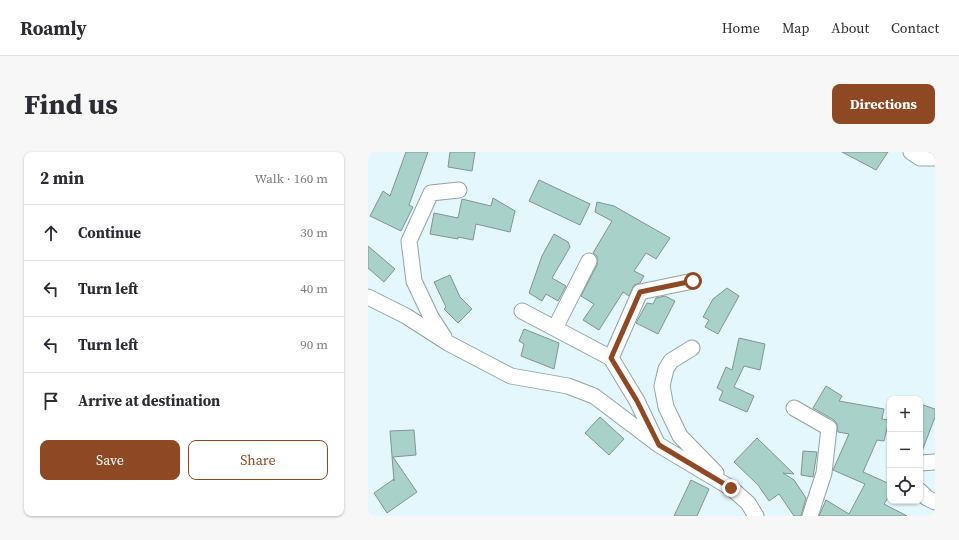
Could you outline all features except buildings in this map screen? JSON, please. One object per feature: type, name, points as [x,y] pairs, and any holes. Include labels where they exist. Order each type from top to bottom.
[{"type":"street","points":[[911,152],[920,158],[935,158]]},
{"type":"street","points":[[448,343],[431,317],[414,281],[409,241],[431,193],[460,190]]},
{"type":"street","points":[[555,328],[589,262]]},
{"type":"street","points":[[611,358],[640,292],[693,281]]},
{"type":"street","points":[[368,297],[406,316],[448,343],[511,376],[568,386],[594,396],[659,445],[731,488]]},
{"type":"street","points":[[522,311],[611,358],[637,401],[659,445]]},
{"type":"street","points":[[692,348],[671,360],[666,369],[662,386],[666,407],[680,436],[731,488],[748,503],[756,516]]},
{"type":"street","points":[[794,408],[829,428],[824,473],[810,516]]},
{"type":"street","points":[[923,463],[935,462]]},
{"type":"street","points":[[923,494],[935,502]]},
{"type":"route","points":[[693,281],[640,292],[611,358],[637,401],[659,445],[731,488]]}]
